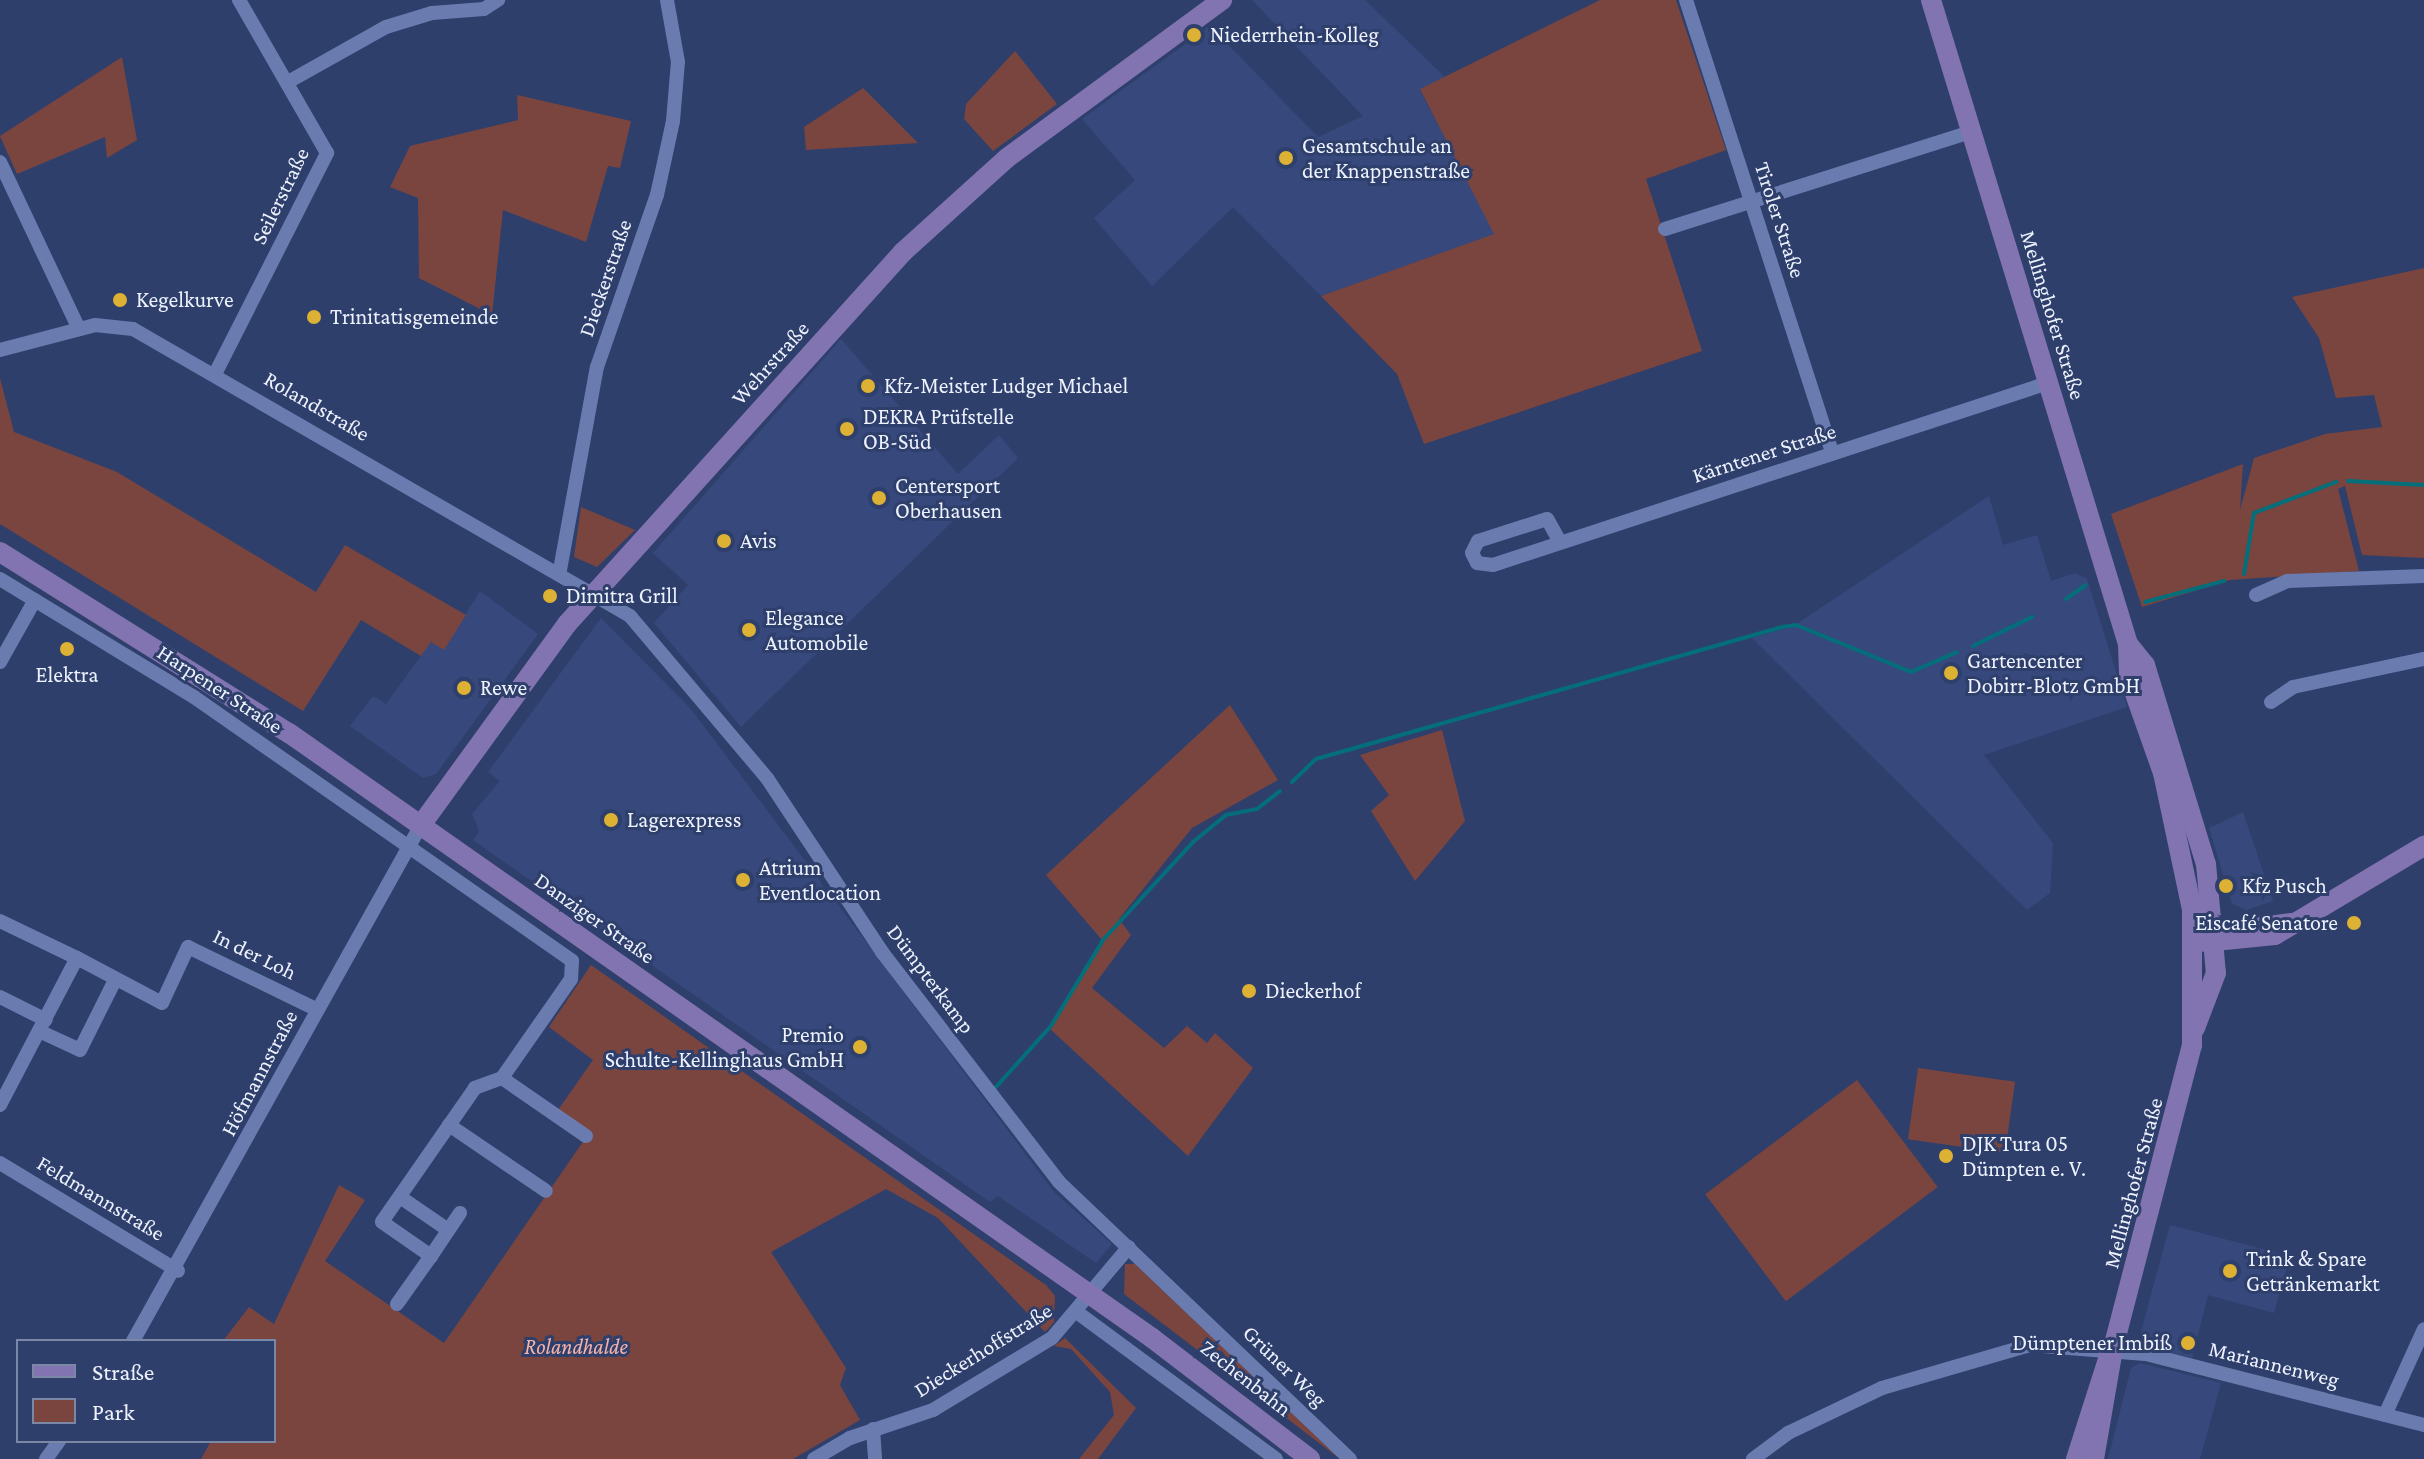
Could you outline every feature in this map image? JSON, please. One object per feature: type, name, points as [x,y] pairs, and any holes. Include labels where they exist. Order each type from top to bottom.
[{"type":"main road","name":"Wehrstraße","points":[[421,825],[596,592],[913,243],[1007,158],[1222,0]]},
{"type":"main road","name":"Mellinghofer Straße","points":[[1931,0],[2128,644],[2129,677],[2179,835],[2194,939],[2195,1028]]},
{"type":"main road","name":"Danziger Straße","points":[[0,552],[253,708],[1152,1338]]},
{"type":"main road","name":"Mellinghofer Straße","points":[[2094,1459],[2113,1349],[2195,1028],[2213,984],[2216,938],[2179,768],[2145,665],[2128,644]]},
{"type":"main road","points":[[2194,939],[2275,935],[2290,923],[2424,846]]},
{"type":"main road","name":"Zechenbahn","points":[[1152,1338],[1310,1459]]},
{"type":"main road","name":"Mellinghofer Straße","points":[[2076,1459],[2096,1383],[2113,1349]]},
{"type":"street","name":"Seilerstraße","points":[[215,374],[326,160],[326,145],[239,0]]},
{"type":"street","points":[[288,82],[386,27],[432,13],[479,11],[498,0]]},
{"type":"street","name":"Dieckerstraße","points":[[560,570],[597,367],[669,143],[678,78],[667,0]]},
{"type":"street","name":"Tiroler Straße","points":[[1686,0],[1832,453]]},
{"type":"street","points":[[1665,229],[1971,132]]},
{"type":"street","points":[[0,162],[79,329]]},
{"type":"street","name":"Rolandstraße","points":[[0,350],[79,329],[133,329],[596,592]]},
{"type":"street","name":"Kärntener Straße","points":[[1560,542],[1547,519],[1478,541],[1475,561],[1493,565],[2048,383]]},
{"type":"street","points":[[2256,595],[2288,581],[2424,576]]},
{"type":"street","name":"Harpener Straße","points":[[0,579],[224,716],[408,846]]},
{"type":"street","name":"Dümpterkamp","points":[[596,592],[647,631],[721,718],[882,952],[1047,1167],[1189,1304]]},
{"type":"street","points":[[0,662],[35,600]]},
{"type":"street","points":[[2271,702],[2293,687],[2424,659]]},
{"type":"street","points":[[224,716],[253,708]]},
{"type":"street","name":"Höfmannstraße","points":[[134,1339],[178,1271],[421,825]]},
{"type":"street","name":"Danziger Straße","points":[[408,846],[567,956],[571,979],[502,1078]]},
{"type":"street","name":"In der Loh","points":[[0,921],[162,1003],[188,947],[318,1010]]},
{"type":"street","points":[[0,1105],[77,958]]},
{"type":"street","points":[[0,997],[80,1050],[115,980]]},
{"type":"street","points":[[431,1256],[382,1222],[481,1082],[502,1078],[586,1136]]},
{"type":"street","points":[[449,1125],[546,1191]]},
{"type":"street","name":"Feldmannstraße","points":[[0,1163],[178,1271]]},
{"type":"street","points":[[400,1197],[448,1230]]},
{"type":"street","points":[[397,1304],[460,1213]]},
{"type":"street","name":"Dieckerhoffstraße","points":[[814,1459],[873,1429],[933,1410],[1052,1338],[1078,1313],[1129,1247]]},
{"type":"street","name":"Grüner Weg","points":[[1189,1304],[1350,1459]]},
{"type":"street","name":"Zechenbahn","points":[[1078,1313],[1135,1352],[1276,1459]]},
{"type":"street","points":[[2385,1415],[2424,1329]]},
{"type":"street","name":"Mariannenweg","points":[[1753,1459],[1788,1433],[1928,1371],[2030,1345],[2113,1349],[2424,1425]]},
{"type":"street","points":[[873,1429],[875,1459]]},
{"type":"shaded area","name":"Gesamtschule an der Knappenstraße","points":[[1252,0],[1365,0],[1445,77],[1420,90],[1495,234],[1321,296],[1233,207],[1152,286],[1094,218],[1135,180],[1082,119],[1210,26],[1318,137],[1363,116]]},
{"type":"shaded area","points":[[841,339],[958,474],[999,435],[1018,458],[741,727],[654,623],[688,585],[653,553]]},
{"type":"shaded area","name":"Gartencenter Dobirr-Blotz GmbH","points":[[1989,496],[2003,545],[2037,535],[2051,581],[2075,573],[2087,579],[2127,707],[1984,755],[2053,843],[2050,893],[2027,910],[1752,638],[1792,627]]},
{"type":"shaded area","points":[[480,591],[538,634],[436,774],[423,778],[350,726],[373,696],[386,704],[431,642],[444,649]]},
{"type":"shaded area","points":[[601,618],[691,709],[1054,1192],[1112,1244],[1096,1263],[998,1196],[990,1202],[473,840],[479,831],[472,814],[500,781],[488,772]]},
{"type":"shaded area","points":[[2243,812],[2273,901],[2246,910],[2232,904],[2209,828]]},
{"type":"shaded area","points":[[2170,1225],[2290,1256],[2274,1313],[2208,1295],[2192,1358],[2148,1347],[2140,1335]]},
{"type":"shaded area","points":[[2140,1363],[2221,1383],[2200,1459],[2108,1459],[2131,1368]]},
{"type":"green space","points":[[1600,0],[1676,0],[1726,150],[1646,179],[1702,351],[1424,444],[1397,374],[1321,296],[1494,234],[1420,89]]},
{"type":"green space","points":[[1015,51],[1057,104],[993,151],[964,119],[966,104]]},
{"type":"green space","points":[[122,57],[137,140],[107,158],[105,137],[17,174],[0,136]]},
{"type":"green space","points":[[863,88],[918,143],[806,150],[804,127]]},
{"type":"green space","points":[[517,95],[631,121],[620,168],[608,166],[586,242],[503,210],[492,315],[419,278],[418,198],[390,187],[410,146],[518,120]]},
{"type":"green space","points":[[2424,268],[2424,558],[2362,555],[2345,486],[2338,489],[2359,571],[2230,580],[2142,607],[2111,514],[2243,464],[2240,510],[2254,458],[2325,434],[2382,427],[2374,395],[2336,398],[2319,338],[2292,297]]},
{"type":"green space","points":[[0,378],[14,432],[117,472],[316,592],[345,545],[466,615],[444,650],[431,642],[421,656],[361,620],[303,711],[0,524]]},
{"type":"green space","points":[[581,507],[635,530],[597,567],[574,557]]},
{"type":"green space","points":[[1230,705],[1278,780],[1192,828],[1119,919],[1131,935],[1092,988],[1164,1048],[1187,1026],[1207,1043],[1215,1033],[1253,1068],[1188,1156],[1050,1029],[1103,941],[1046,875]]},
{"type":"green space","points":[[1442,730],[1465,821],[1415,881],[1371,811],[1389,795],[1360,755]]},
{"type":"green space","name":"Rolandhalde","points":[[591,965],[1046,1285],[1055,1296],[1054,1322],[1045,1332],[938,1218],[886,1189],[771,1252],[846,1368],[840,1385],[860,1420],[793,1459],[201,1459],[210,1443],[276,1443],[276,1339],[225,1339],[249,1307],[274,1324],[339,1185],[365,1200],[325,1261],[444,1343],[589,1133],[558,1110],[593,1060],[549,1027]]},
{"type":"green space","points":[[1918,1068],[2015,1082],[2005,1153],[1908,1139]]},
{"type":"green space","points":[[1857,1080],[1938,1187],[1786,1301],[1705,1194]]},
{"type":"green space","points":[[1125,1264],[1135,1264],[1340,1459],[1124,1294]]},
{"type":"green space","points":[[1065,1338],[1136,1408],[1098,1459],[1079,1459],[1114,1415],[1110,1392],[1071,1349],[1054,1346]]},
{"type":"waterway","points":[[2348,481],[2424,485]]},
{"type":"waterway","points":[[2244,574],[2254,513],[2336,482]]},
{"type":"waterway","points":[[2145,602],[2224,581]]},
{"type":"waterway","points":[[2066,599],[2086,585]]},
{"type":"waterway","points":[[1973,646],[2032,617]]},
{"type":"waterway","points":[[1292,782],[1316,759],[1782,627],[1796,625],[1911,672],[1957,652]]},
{"type":"waterway","points":[[996,1087],[1051,1026],[1103,940],[1193,842],[1226,815],[1257,809],[1280,791]]},
{"type":"place","name":"Niederrhein-Kolleg","points":[[1194,35]]},
{"type":"place","name":"Gesamtschule an der Knappenstraße","points":[[1286,158]]},
{"type":"place","name":"Kegelkurve","points":[[120,300]]},
{"type":"place","name":"Trinitatisgemeinde","points":[[314,317]]},
{"type":"place","name":"Kfz-Meister Ludger Michael","points":[[868,386]]},
{"type":"place","name":"DEKRA Prüfstelle OB-Süd","points":[[847,429]]},
{"type":"place","name":"Centersport Oberhausen","points":[[879,498]]},
{"type":"place","name":"Avis","points":[[724,541]]},
{"type":"place","name":"Dimitra Grill","points":[[550,596]]},
{"type":"place","name":"Elegance Automobile","points":[[749,630]]},
{"type":"place","name":"Elektra","points":[[67,649]]},
{"type":"place","name":"Gartencenter Dobirr-Blotz GmbH","points":[[1951,673]]},
{"type":"place","name":"Rewe","points":[[464,688]]},
{"type":"place","name":"Lagerexpress","points":[[611,820]]},
{"type":"place","name":"Atrium Eventlocation","points":[[743,880]]},
{"type":"place","name":"Kfz Pusch","points":[[2226,886]]},
{"type":"place","name":"Eiscafé Senatore","points":[[2354,923]]},
{"type":"place","name":"Dieckerhof","points":[[1249,991]]},
{"type":"place","name":"Premio Schulte-Kellinghaus GmbH","points":[[860,1047]]},
{"type":"place","name":"DJK Tura 05 Dümpten e. V.","points":[[1946,1156]]},
{"type":"place","name":"Trink & Spare Getränkemarkt","points":[[2230,1271]]},
{"type":"place","name":"Dümptener Imbiß","points":[[2188,1343]]}]
